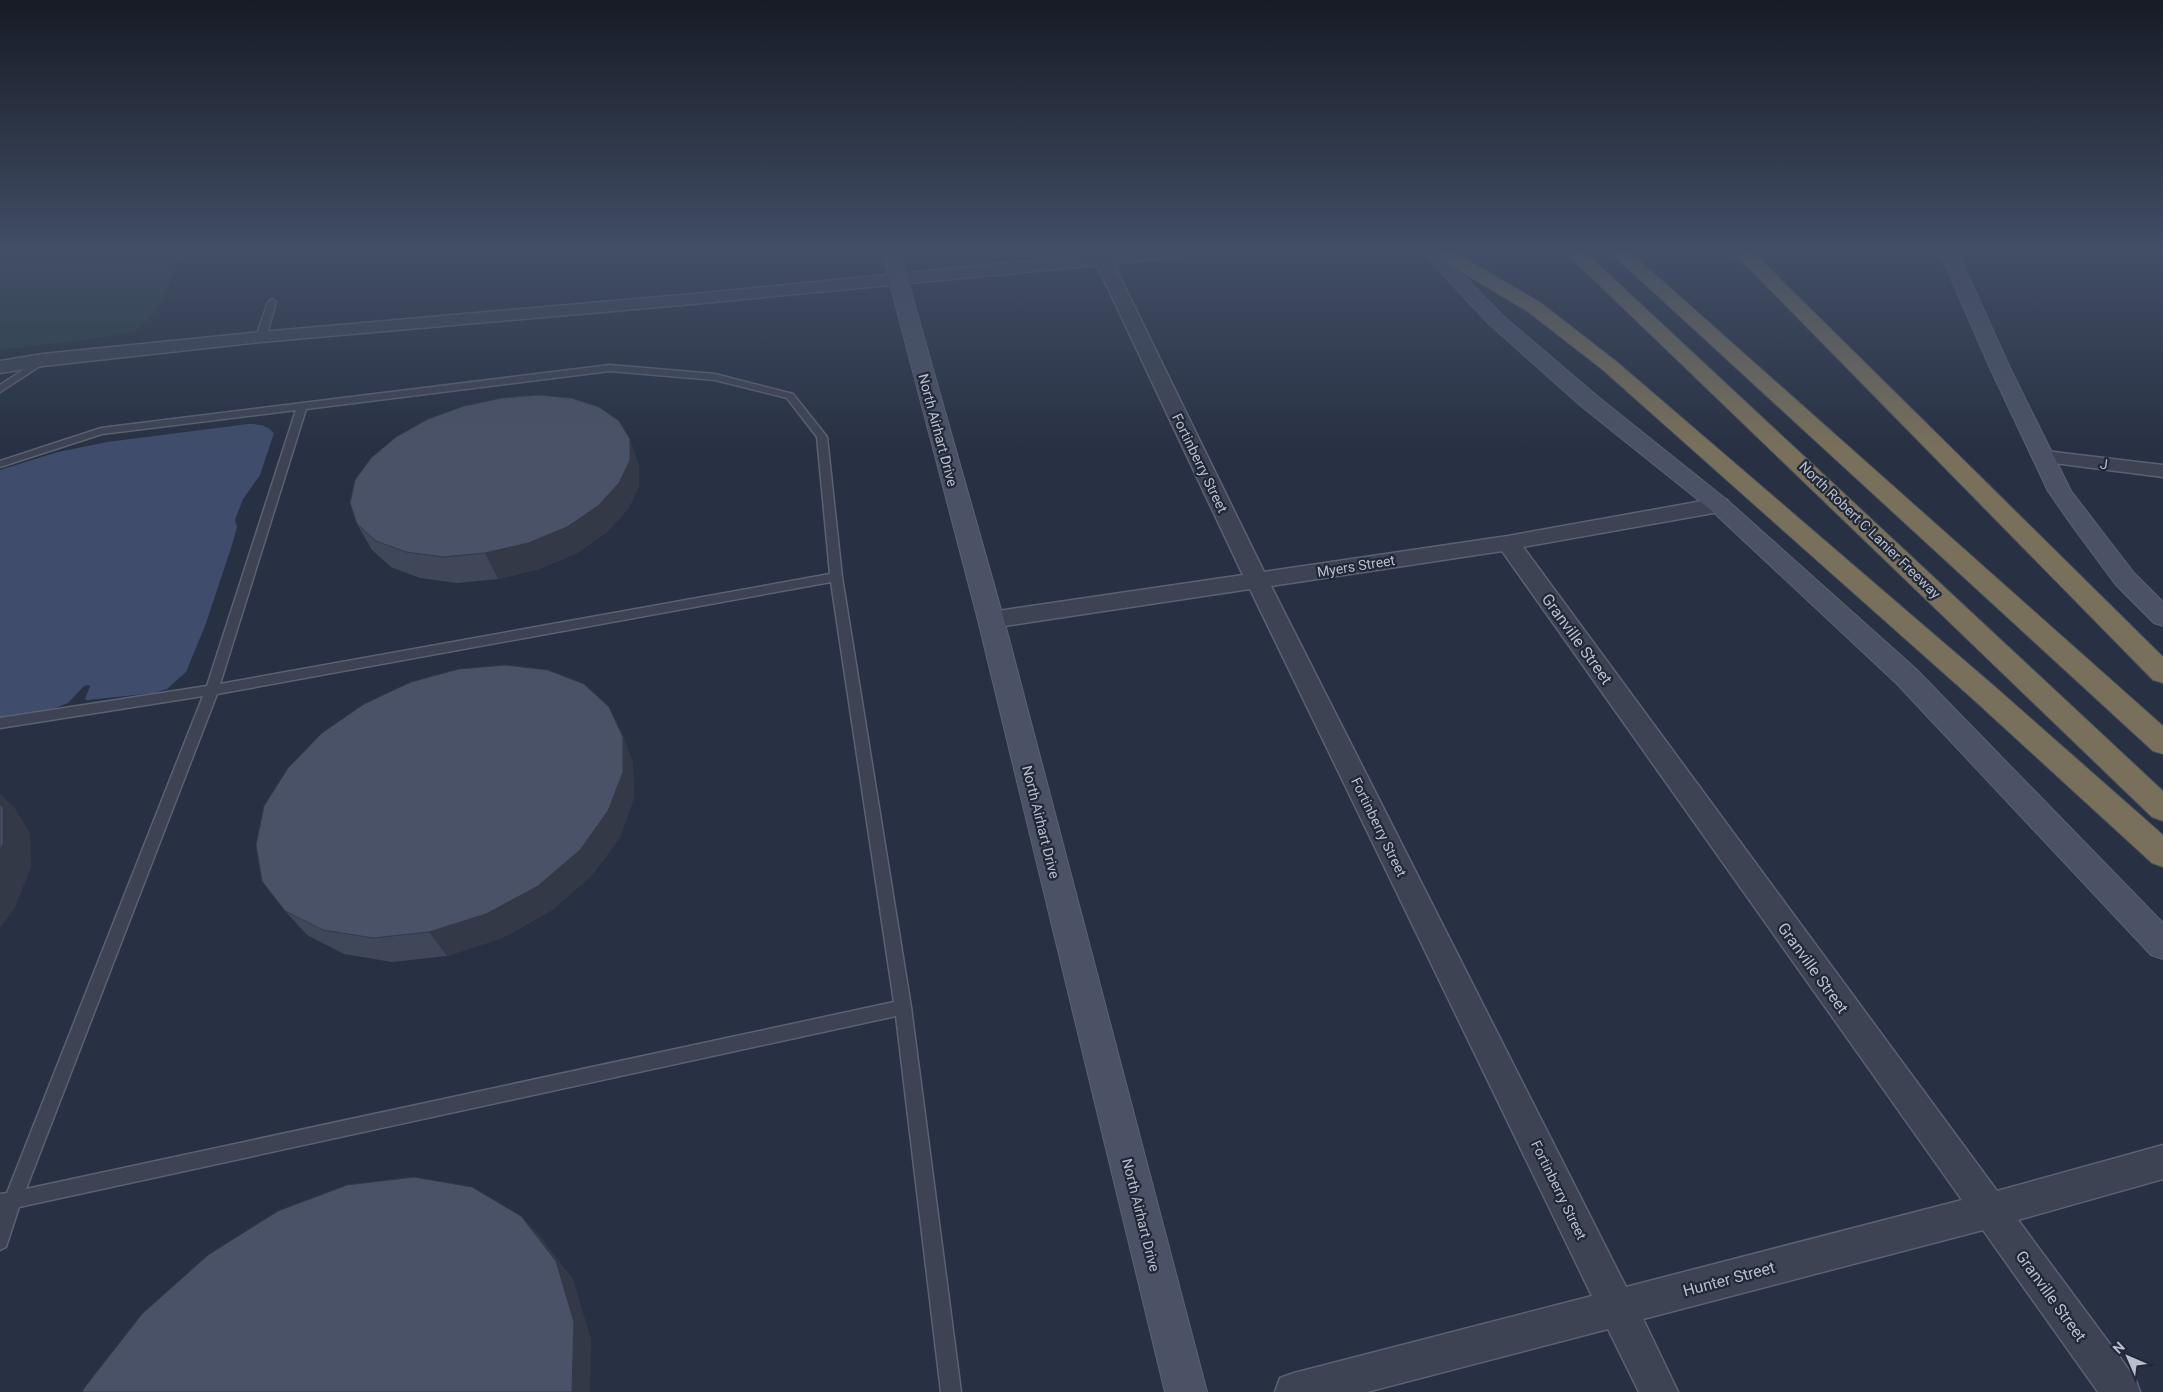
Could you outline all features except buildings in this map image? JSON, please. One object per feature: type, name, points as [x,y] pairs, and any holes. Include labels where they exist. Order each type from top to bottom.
[{"type":"highway","points":[[1548,318],[1610,366],[1984,693],[2163,854]]},
{"type":"highway","name":"North Robert C Lanier Freeway","points":[[1644,318],[2163,809]]},
{"type":"highway","points":[[1692,318],[2163,743]]},
{"type":"highway","points":[[1808,318],[2163,673]]},
{"type":"main road","name":"North Airhart Drive","points":[[908,318],[990,620],[1186,1392]]},
{"type":"main road","points":[[1495,318],[1589,401],[1719,505],[1906,676],[2163,945]]},
{"type":"main road","points":[[1978,318],[2060,491],[2081,522],[2125,579],[2163,617]]},
{"type":"street","points":[[0,367],[43,360],[261,337],[478,318]]},
{"type":"street","name":"Fortinberry Street","points":[[1131,318],[1257,582],[1659,1392]]},
{"type":"street","name":"J","points":[[2045,457],[2163,471]]},
{"type":"street","name":"Myers Street","points":[[990,620],[1257,582],[1508,543],[1719,505]]},
{"type":"street","name":"Granville Street","points":[[1508,543],[2120,1392]]},
{"type":"street","name":"Hunter Street","points":[[1294,1392],[1988,1211],[2163,1162]]},
{"type":"lane","points":[[261,337],[267,318]]},
{"type":"lane","points":[[0,390],[43,360]]},
{"type":"lane","points":[[0,464],[101,432],[610,368],[715,377],[790,396],[822,436],[836,578],[903,1007],[951,1392]]},
{"type":"lane","points":[[0,1241],[6,1201],[212,690],[302,406]]},
{"type":"lane","points":[[0,723],[212,690],[836,578]]},
{"type":"lane","points":[[6,1201],[903,1007]]},
{"type":"shaded area","points":[[0,318],[149,318],[135,331],[91,339],[0,350]]},
{"type":"water","points":[[248,424],[268,428],[274,433],[260,475],[243,499],[235,520],[237,527],[232,545],[205,626],[186,672],[167,689],[154,693],[87,700],[85,699],[90,686],[88,685],[84,686],[68,703],[53,709],[0,719],[0,470],[58,452],[107,442]]}]
